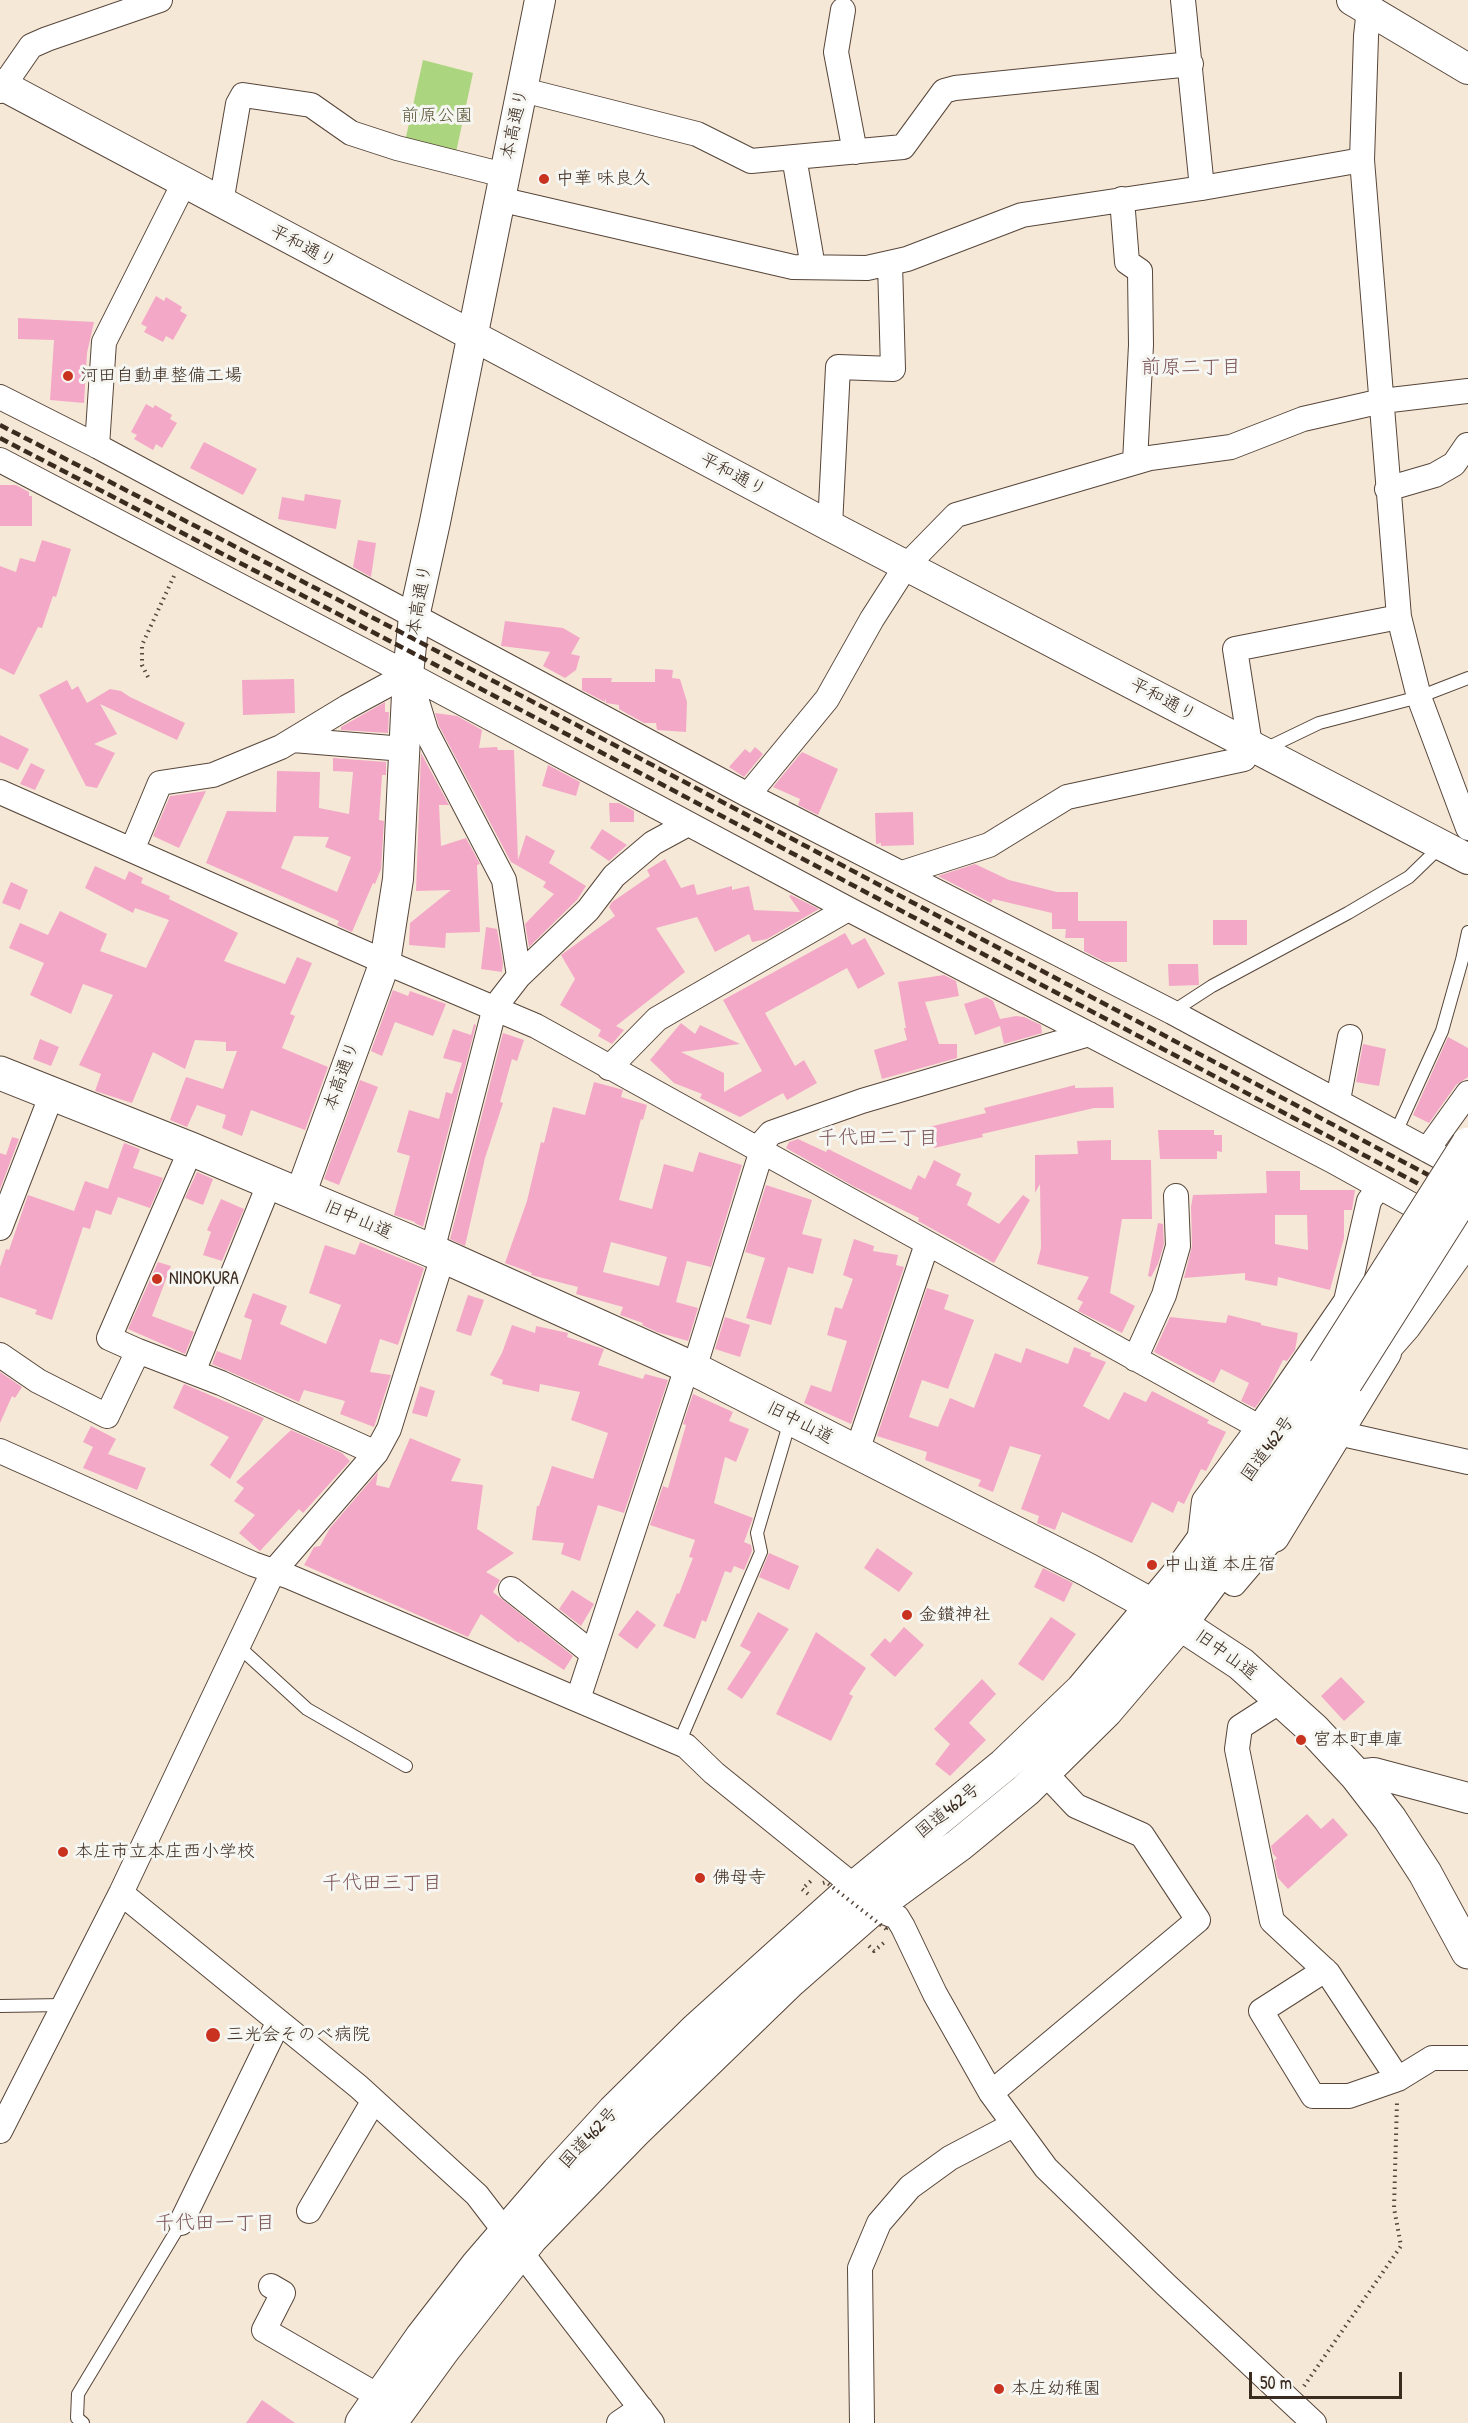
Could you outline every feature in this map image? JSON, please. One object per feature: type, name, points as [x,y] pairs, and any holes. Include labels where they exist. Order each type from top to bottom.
[{"type":"main road","name":"旧中山道","points":[[0,1073],[191,1149],[437,1253],[690,1368],[857,1451],[1153,1606],[1241,1664],[1282,1700],[1356,1775],[1390,1819],[1419,1864],[1468,1952]]},
{"type":"main road","name":"国道462号","points":[[377,2414],[443,2350],[513,2242],[531,2238],[641,2125],[790,1980],[879,1914],[1044,1772],[1106,1711],[1180,1623],[1219,1572],[1336,1376],[1468,1144]]},
{"type":"main road","name":"国道462号","points":[[879,1914],[1004,1766],[1082,1690],[1153,1606],[1198,1546],[1336,1376],[1468,1189]]},
{"type":"street","points":[[1,87],[31,46],[160,0]]},
{"type":"street","name":"本高通り","points":[[300,1195],[385,962],[398,879],[408,674],[414,617],[540,0]]},
{"type":"street","points":[[1183,0],[1202,188]]},
{"type":"street","points":[[1363,4],[1468,69]]},
{"type":"street","points":[[1363,4],[1362,160],[1399,617],[1419,697],[1468,828]]},
{"type":"street","points":[[843,10],[836,52],[855,152]]},
{"type":"street","points":[[523,90],[697,134],[751,161],[903,147],[944,91],[955,88],[1191,64]]},
{"type":"street","name":"平和通り","points":[[1,87],[906,566],[1468,859]]},
{"type":"street","points":[[221,203],[238,104],[243,95],[311,105],[351,133],[501,187],[793,267],[867,268],[908,259],[1022,215],[1202,188],[1362,160]]},
{"type":"street","points":[[794,157],[813,267]]},
{"type":"street","points":[[97,446],[104,342],[184,183]]},
{"type":"street","points":[[1122,199],[1127,262],[1140,271],[1142,345],[1135,462]]},
{"type":"street","points":[[830,526],[837,367],[893,369],[890,263]]},
{"type":"street","points":[[748,795],[826,699],[906,566],[956,515],[1150,458],[1231,447],[1303,419],[1382,401],[1468,391]]},
{"type":"street","points":[[0,397],[97,446],[748,795],[1172,1012],[1468,1172]]},
{"type":"street","points":[[1387,489],[1435,475],[1454,464],[1467,445]]},
{"type":"street","points":[[0,460],[1468,1236]]},
{"type":"street","points":[[902,873],[989,845],[1067,797],[1244,759],[1256,748],[1235,649],[1399,617]]},
{"type":"street","points":[[132,850],[160,783],[213,775],[281,747],[408,674]]},
{"type":"street","points":[[408,674],[426,731],[504,880],[519,976]]},
{"type":"street","points":[[293,740],[404,749]]},
{"type":"street","points":[[0,792],[536,1026],[1259,1427]]},
{"type":"street","points":[[0,2131],[121,1893],[273,1572],[376,1453],[389,1429],[437,1253],[495,1007],[519,976],[588,910],[614,876],[653,843],[688,824]]},
{"type":"street","points":[[609,1068],[657,1019],[848,909]]},
{"type":"street","points":[[579,1699],[690,1368],[759,1151],[771,1133],[862,1101],[1089,1034]]},
{"type":"street","points":[[1338,1100],[1350,1037]]},
{"type":"street","points":[[1427,1150],[1468,1093]]},
{"type":"street","points":[[0,1228],[52,1094]]},
{"type":"street","points":[[191,1149],[109,1338],[193,1372],[376,1453]]},
{"type":"street","points":[[193,1372],[270,1182]]},
{"type":"street","points":[[1198,1546],[1204,1501],[1259,1427],[1346,1301],[1368,1201],[1379,1187]]},
{"type":"street","points":[[1135,1359],[1164,1295],[1178,1246],[1176,1196]]},
{"type":"street","points":[[857,1451],[927,1244]]},
{"type":"street","points":[[1219,1572],[1234,1584],[1274,1537],[1386,1353],[1408,1328],[1468,1244]]},
{"type":"street","points":[[0,1355],[38,1381],[107,1416],[138,1351]]},
{"type":"street","points":[[1338,1433],[1468,1462]]},
{"type":"street","points":[[0,1451],[273,1572],[290,1577],[686,1746],[714,1773],[879,1914],[935,1994],[991,2093],[1046,2168],[1165,2284],[1314,2423]]},
{"type":"street","points":[[511,1589],[593,1654]]},
{"type":"street","points":[[1282,1700],[1240,1727],[1237,1749],[1272,1921],[1325,1970],[1398,2079]]},
{"type":"street","points":[[991,2093],[1198,1920],[1142,1835],[1076,1806],[1044,1772]]},
{"type":"street","points":[[1356,1775],[1374,1773],[1468,1798]]},
{"type":"street","points":[[121,1893],[358,2087],[477,2195],[646,2415],[620,2423]]},
{"type":"street","points":[[1325,1970],[1261,2011],[1313,2096],[1349,2096],[1398,2079],[1432,2058],[1468,2058]]},
{"type":"street","points":[[181,2223],[278,2023]]},
{"type":"street","points":[[309,2211],[373,2102]]},
{"type":"street","points":[[862,2423],[860,2268],[879,2223],[910,2187],[950,2158],[1013,2125]]},
{"type":"street","points":[[271,2286],[283,2293],[264,2330],[377,2414]]},
{"type":"lane","points":[[1256,748],[1319,723],[1419,697],[1468,678]]},
{"type":"lane","points":[[1172,1012],[1212,986],[1348,913],[1409,877],[1442,846]]},
{"type":"lane","points":[[1396,1132],[1442,1031],[1468,932]]},
{"type":"lane","points":[[679,1743],[761,1552],[758,1533],[791,1418]]},
{"type":"lane","points":[[238,1646],[307,1709],[406,1766]]},
{"type":"lane","points":[[0,2006],[63,2005]]},
{"type":"lane","points":[[83,2423],[77,2418],[78,2394],[181,2223]]},
{"type":"path","points":[[148,676],[142,665],[142,645],[184,556]]},
{"type":"path","points":[[823,1883],[826,1882],[886,1929],[879,1914]]},
{"type":"path","points":[[802,1889],[808,1894]]},
{"type":"path","points":[[1293,2403],[1401,2246],[1394,2208],[1398,2079]]},
{"type":"green space","name":"前原公園","points":[[423,60],[473,73],[455,157],[404,146]]},
{"type":"building","points":[[156,296],[164,301],[166,297],[182,307],[180,311],[187,315],[173,340],[166,336],[163,342],[144,332],[147,327],[141,324]]},
{"type":"building","name":"河田自動車整備工場","points":[[18,318],[94,322],[87,353],[84,403],[50,400],[54,340],[18,339]]},
{"type":"building","points":[[146,404],[153,408],[155,405],[172,415],[170,419],[177,423],[162,448],[156,444],[153,450],[134,439],[137,435],[131,432]]},
{"type":"building","points":[[204,442],[257,469],[243,495],[190,468]]},
{"type":"building","points":[[0,485],[16,485],[29,492],[29,496],[32,496],[32,526],[0,526]]},
{"type":"building","points":[[305,494],[341,500],[336,529],[278,519],[282,497],[304,501]]},
{"type":"building","points":[[42,540],[71,549],[56,597],[53,596],[42,628],[38,627],[14,675],[0,668],[0,566],[16,572],[20,558],[35,562]]},
{"type":"building","points":[[358,540],[376,543],[371,577],[353,567]]},
{"type":"building","points":[[505,621],[563,628],[580,638],[571,654],[580,656],[576,670],[565,678],[543,666],[550,652],[501,646]]},
{"type":"building","points":[[655,669],[673,670],[672,678],[680,679],[687,702],[686,732],[657,730],[656,723],[644,723],[619,709],[619,705],[606,703],[606,698],[605,702],[582,690],[582,678],[612,678],[611,682],[655,682]]},
{"type":"building","points":[[294,679],[295,713],[243,715],[242,680]]},
{"type":"building","points":[[67,680],[72,690],[78,686],[87,703],[110,689],[121,691],[185,723],[177,740],[100,704],[117,734],[94,744],[115,753],[97,788],[86,786],[39,695]]},
{"type":"building","points":[[385,702],[385,712],[389,712],[388,733],[341,730],[341,727]]},
{"type":"building","points":[[435,713],[457,716],[482,730],[479,748],[497,747],[498,750],[514,750],[518,860],[526,835],[555,851],[549,863],[586,886],[577,900],[529,947],[525,924],[554,894],[543,887],[546,882],[511,862],[439,726]]},
{"type":"building","points":[[0,735],[29,749],[18,770],[0,762]]},
{"type":"building","points":[[755,747],[763,754],[744,777],[729,767],[745,749],[750,753]]},
{"type":"building","points":[[802,752],[838,769],[818,815],[798,805],[800,799],[773,787]]},
{"type":"building","points":[[421,753],[449,805],[439,805],[441,846],[466,838],[480,864],[477,865],[480,932],[446,933],[445,948],[409,945],[410,923],[451,890],[416,891]]},
{"type":"building","points":[[333,758],[386,762],[386,775],[382,775],[379,820],[384,821],[381,869],[352,932],[337,925],[339,921],[206,863],[227,811],[276,812],[277,771],[320,772],[319,808],[349,814],[353,772],[333,771]],"holes":[[[294,836],[329,837],[325,847],[351,857],[337,892],[281,868]]]},
{"type":"building","points":[[31,763],[45,770],[35,790],[20,784]]},
{"type":"building","points":[[548,765],[580,782],[576,796],[542,786]]},
{"type":"building","points":[[206,791],[179,848],[153,836],[170,796]]},
{"type":"building","points":[[609,803],[619,803],[634,811],[634,822],[610,822]]},
{"type":"building","points":[[913,812],[914,845],[881,846],[881,843],[876,844],[875,813]]},
{"type":"building","points":[[602,829],[627,845],[609,861],[590,848]]},
{"type":"building","points":[[665,859],[681,888],[694,884],[697,895],[732,886],[732,890],[749,886],[754,910],[800,912],[789,896],[791,895],[819,909],[767,939],[752,942],[749,934],[715,952],[697,917],[656,928],[685,972],[616,1026],[624,1030],[612,1044],[598,1036],[601,1030],[560,1005],[575,979],[561,955],[615,916],[609,907],[612,902],[650,876],[647,870]]},
{"type":"building","points":[[975,864],[1009,880],[1057,892],[1078,892],[1078,921],[1127,921],[1127,962],[1105,962],[1084,951],[1084,938],[1065,938],[1066,929],[1052,929],[1052,913],[993,899],[991,903],[938,876]]},
{"type":"building","points":[[95,866],[125,880],[129,871],[143,878],[141,883],[170,896],[169,899],[238,933],[224,961],[285,984],[297,957],[312,963],[290,1014],[295,1016],[282,1048],[328,1067],[305,1130],[251,1110],[242,1136],[222,1128],[226,1115],[197,1105],[187,1127],[170,1120],[186,1077],[223,1089],[237,1051],[226,1051],[226,1042],[195,1040],[185,1069],[153,1052],[132,1103],[95,1091],[101,1074],[79,1065],[113,995],[83,984],[71,1014],[30,995],[44,963],[9,948],[20,923],[48,935],[60,911],[107,934],[100,951],[146,968],[169,920],[135,908],[133,913],[85,888]]},
{"type":"building","points":[[11,882],[28,890],[20,910],[2,903]]},
{"type":"building","points":[[1213,920],[1247,920],[1247,945],[1213,945]]},
{"type":"building","points":[[486,927],[497,929],[503,963],[502,972],[481,969]]},
{"type":"building","points":[[845,933],[852,945],[865,938],[885,974],[858,989],[847,968],[765,1013],[795,1066],[804,1060],[817,1083],[787,1100],[783,1093],[740,1117],[700,1098],[702,1094],[674,1083],[650,1060],[681,1023],[695,1034],[700,1025],[740,1044],[681,1052],[724,1073],[724,1092],[762,1071],[723,1000]]},
{"type":"building","points":[[1168,964],[1198,964],[1199,985],[1169,986]]},
{"type":"building","points":[[944,975],[956,981],[959,996],[925,1002],[939,1044],[957,1044],[957,1058],[882,1079],[874,1050],[907,1040],[898,982]]},
{"type":"building","points":[[393,990],[408,996],[410,991],[446,1004],[433,1036],[395,1022],[382,1056],[371,1051]]},
{"type":"building","points":[[986,997],[993,1001],[1000,1019],[1024,1017],[1041,1025],[1042,1033],[1004,1044],[1000,1026],[975,1035],[964,1004]]},
{"type":"building","points":[[474,1024],[476,1025],[423,1227],[394,1215],[410,1156],[397,1152],[409,1110],[439,1119],[446,1092],[452,1094],[462,1063],[443,1058],[453,1029],[471,1035]]},
{"type":"building","points":[[503,1033],[524,1040],[517,1061],[512,1059],[500,1102],[503,1103],[485,1158],[465,1246],[450,1239]]},
{"type":"building","points":[[1448,1037],[1468,1048],[1468,1077],[1456,1085],[1429,1123],[1413,1115]]},
{"type":"building","points":[[40,1039],[59,1047],[51,1066],[33,1059]]},
{"type":"building","points":[[1363,1044],[1386,1049],[1379,1086],[1356,1082]]},
{"type":"building","points":[[360,1080],[378,1087],[339,1185],[324,1179]]},
{"type":"building","points":[[594,1082],[623,1090],[621,1097],[647,1105],[619,1200],[652,1209],[664,1164],[693,1172],[699,1152],[742,1165],[711,1267],[687,1261],[676,1302],[698,1308],[688,1341],[657,1332],[642,1325],[643,1323],[620,1315],[623,1307],[576,1294],[578,1287],[531,1275],[532,1273],[505,1263],[527,1201],[541,1142],[544,1143],[553,1107],[585,1115]],"holes":[[[611,1242],[667,1257],[659,1286],[603,1272]]]},
{"type":"building","points":[[1075,1085],[1075,1088],[1113,1087],[1114,1108],[1094,1108],[982,1134],[983,1137],[934,1148],[929,1127],[986,1113],[984,1108]]},
{"type":"building","points":[[1158,1130],[1214,1130],[1214,1135],[1222,1135],[1222,1152],[1217,1151],[1217,1159],[1160,1159]]},
{"type":"building","points":[[12,1137],[19,1139],[0,1189],[0,1153],[6,1155]]},
{"type":"building","points":[[798,1139],[826,1152],[828,1149],[911,1190],[918,1175],[925,1179],[934,1160],[961,1174],[956,1185],[972,1193],[967,1205],[999,1224],[1023,1195],[1030,1200],[994,1263],[918,1221],[919,1218],[855,1187],[786,1148],[789,1142]]},
{"type":"building","points":[[1111,1140],[1111,1160],[1151,1160],[1152,1219],[1122,1219],[1110,1293],[1135,1306],[1122,1333],[1078,1311],[1083,1302],[1077,1299],[1089,1277],[1037,1264],[1041,1248],[1040,1184],[1035,1193],[1035,1155],[1078,1154],[1077,1141]]},
{"type":"building","points":[[124,1143],[140,1149],[133,1168],[163,1178],[150,1208],[118,1197],[111,1215],[96,1210],[90,1229],[83,1227],[52,1320],[35,1314],[37,1310],[0,1297],[0,1267],[6,1249],[9,1250],[28,1195],[74,1211],[85,1181],[108,1189]]},
{"type":"building","points":[[1266,1171],[1300,1171],[1300,1190],[1355,1190],[1352,1210],[1344,1210],[1344,1238],[1330,1290],[1278,1277],[1277,1286],[1245,1280],[1245,1273],[1184,1278],[1192,1246],[1193,1195],[1267,1193]],"holes":[[[1275,1215],[1307,1215],[1308,1250],[1275,1244]]]},
{"type":"building","points":[[197,1172],[213,1179],[203,1205],[185,1198]]},
{"type":"building","points":[[766,1185],[812,1200],[802,1234],[822,1239],[813,1274],[788,1267],[771,1325],[746,1318],[765,1258],[745,1252]]},
{"type":"building","points":[[221,1199],[244,1209],[222,1261],[203,1255],[211,1232],[207,1230]]},
{"type":"building","points":[[1158,1223],[1163,1224],[1164,1244],[1151,1277],[1148,1276]]},
{"type":"building","points":[[854,1239],[874,1246],[873,1251],[898,1255],[896,1265],[904,1267],[851,1424],[804,1403],[811,1385],[831,1392],[847,1341],[827,1335],[835,1307],[842,1309],[853,1279],[843,1275]]},
{"type":"building","points":[[360,1242],[424,1268],[398,1345],[380,1339],[370,1372],[391,1375],[374,1427],[340,1414],[345,1401],[304,1390],[299,1402],[212,1364],[217,1351],[241,1360],[252,1320],[244,1317],[253,1293],[287,1306],[280,1324],[326,1344],[341,1305],[309,1293],[325,1245],[355,1255]]},
{"type":"building","points":[[158,1262],[171,1266],[152,1316],[194,1332],[185,1354],[128,1329]]},
{"type":"building","points":[[927,1288],[949,1295],[944,1309],[974,1320],[948,1389],[922,1380],[909,1417],[938,1427],[950,1398],[974,1408],[995,1353],[1021,1363],[1026,1348],[1068,1364],[1074,1347],[1106,1362],[1083,1406],[1109,1420],[1124,1392],[1146,1402],[1152,1391],[1209,1420],[1207,1423],[1226,1432],[1206,1471],[1201,1469],[1184,1504],[1178,1501],[1173,1513],[1152,1502],[1132,1543],[1062,1512],[1055,1530],[1037,1523],[1039,1516],[1021,1509],[1041,1455],[1010,1446],[993,1492],[978,1486],[981,1480],[925,1460],[927,1452],[877,1436]]},
{"type":"building","points":[[468,1295],[484,1300],[471,1336],[456,1331]]},
{"type":"building","points":[[1228,1315],[1298,1333],[1295,1350],[1287,1361],[1283,1360],[1269,1388],[1255,1408],[1241,1401],[1249,1383],[1221,1369],[1214,1383],[1154,1352],[1170,1317],[1226,1323]]},
{"type":"building","points":[[725,1317],[750,1325],[740,1357],[715,1349]]},
{"type":"building","points":[[512,1325],[535,1333],[536,1326],[568,1333],[567,1337],[604,1349],[598,1365],[643,1379],[645,1374],[668,1380],[624,1513],[598,1505],[580,1561],[561,1554],[564,1543],[532,1540],[537,1506],[539,1506],[552,1466],[593,1479],[608,1433],[571,1420],[580,1392],[540,1384],[539,1392],[502,1384],[503,1380],[490,1375],[502,1353]]},
{"type":"building","points":[[0,1372],[22,1387],[15,1398],[12,1396],[0,1423]]},
{"type":"building","points":[[184,1384],[264,1418],[230,1479],[210,1465],[229,1437],[173,1408]]},
{"type":"building","points":[[420,1386],[435,1391],[427,1417],[412,1413]]},
{"type":"building","points":[[693,1394],[733,1412],[729,1421],[749,1429],[736,1462],[725,1457],[714,1503],[753,1518],[744,1542],[751,1545],[752,1551],[744,1570],[734,1566],[731,1573],[725,1571],[706,1622],[702,1620],[695,1639],[663,1626],[693,1558],[689,1557],[695,1540],[650,1525],[663,1486],[668,1488],[686,1425],[683,1424]]},
{"type":"building","points":[[91,1426],[116,1439],[108,1454],[146,1468],[137,1490],[83,1468],[93,1447],[83,1442]]},
{"type":"building","points":[[291,1430],[342,1453],[350,1461],[303,1513],[299,1509],[260,1551],[239,1533],[255,1515],[234,1501],[244,1488],[236,1482]]},
{"type":"building","points":[[410,1438],[461,1459],[451,1481],[483,1485],[477,1529],[514,1553],[486,1572],[500,1580],[493,1592],[573,1656],[564,1670],[520,1641],[519,1643],[481,1614],[468,1637],[304,1565],[314,1547],[320,1546],[330,1528],[378,1472],[376,1485],[389,1488]]},
{"type":"building","points":[[877,1548],[913,1573],[899,1592],[864,1568]]},
{"type":"building","points":[[769,1553],[799,1566],[789,1590],[759,1577]]},
{"type":"building","points":[[1043,1568],[1073,1583],[1064,1602],[1034,1587]]},
{"type":"building","points":[[572,1590],[594,1604],[581,1626],[559,1609]]},
{"type":"building","points":[[637,1610],[656,1625],[637,1649],[618,1635]]},
{"type":"building","points":[[758,1612],[789,1629],[742,1699],[727,1689],[751,1652],[740,1646]]},
{"type":"building","points":[[1051,1617],[1076,1634],[1043,1681],[1018,1664]]},
{"type":"building","points":[[904,1627],[924,1645],[895,1677],[870,1655],[885,1638],[890,1643]]},
{"type":"building","points":[[816,1632],[866,1668],[849,1694],[853,1696],[831,1741],[776,1714]]},
{"type":"building","points":[[1341,1677],[1365,1702],[1344,1721],[1321,1696]]},
{"type":"building","points":[[982,1679],[996,1694],[969,1723],[986,1740],[950,1776],[935,1764],[950,1744],[934,1729]]},
{"type":"building","points":[[1307,1814],[1321,1829],[1333,1818],[1348,1835],[1288,1889],[1278,1878],[1274,1861],[1277,1858],[1271,1846]]},
{"type":"building","points":[[262,2400],[295,2423],[246,2423]]},
{"type":"railway","points":[[0,425],[412,638],[1468,1196]]},
{"type":"railway","points":[[0,438],[411,652],[1468,1210]]},
{"type":"place","name":"中華 味良久","points":[[544,179]]},
{"type":"place","name":"河田自動車整備工場","points":[[68,376]]},
{"type":"place","name":"NINOKURA","points":[[157,1279]]},
{"type":"place","name":"中山道 本庄宿","points":[[1152,1565]]},
{"type":"place","name":"金鑚神社","points":[[907,1615]]},
{"type":"place","name":"宮本町車庫","points":[[1301,1740]]},
{"type":"place","name":"本庄市立本庄西小学校","points":[[63,1852]]},
{"type":"place","name":"佛母寺","points":[[700,1878]]},
{"type":"place","name":"三光会そのべ病院","points":[[213,2035]]},
{"type":"place","name":"本庄幼稚園","points":[[999,2389]]},
{"type":"district","name":"前原二丁目","points":[[1191,368]]},
{"type":"district","name":"千代田二丁目","points":[[878,1139]]},
{"type":"district","name":"千代田三丁目","points":[[382,1884]]},
{"type":"district","name":"千代田一丁目","points":[[215,2224]]}]
